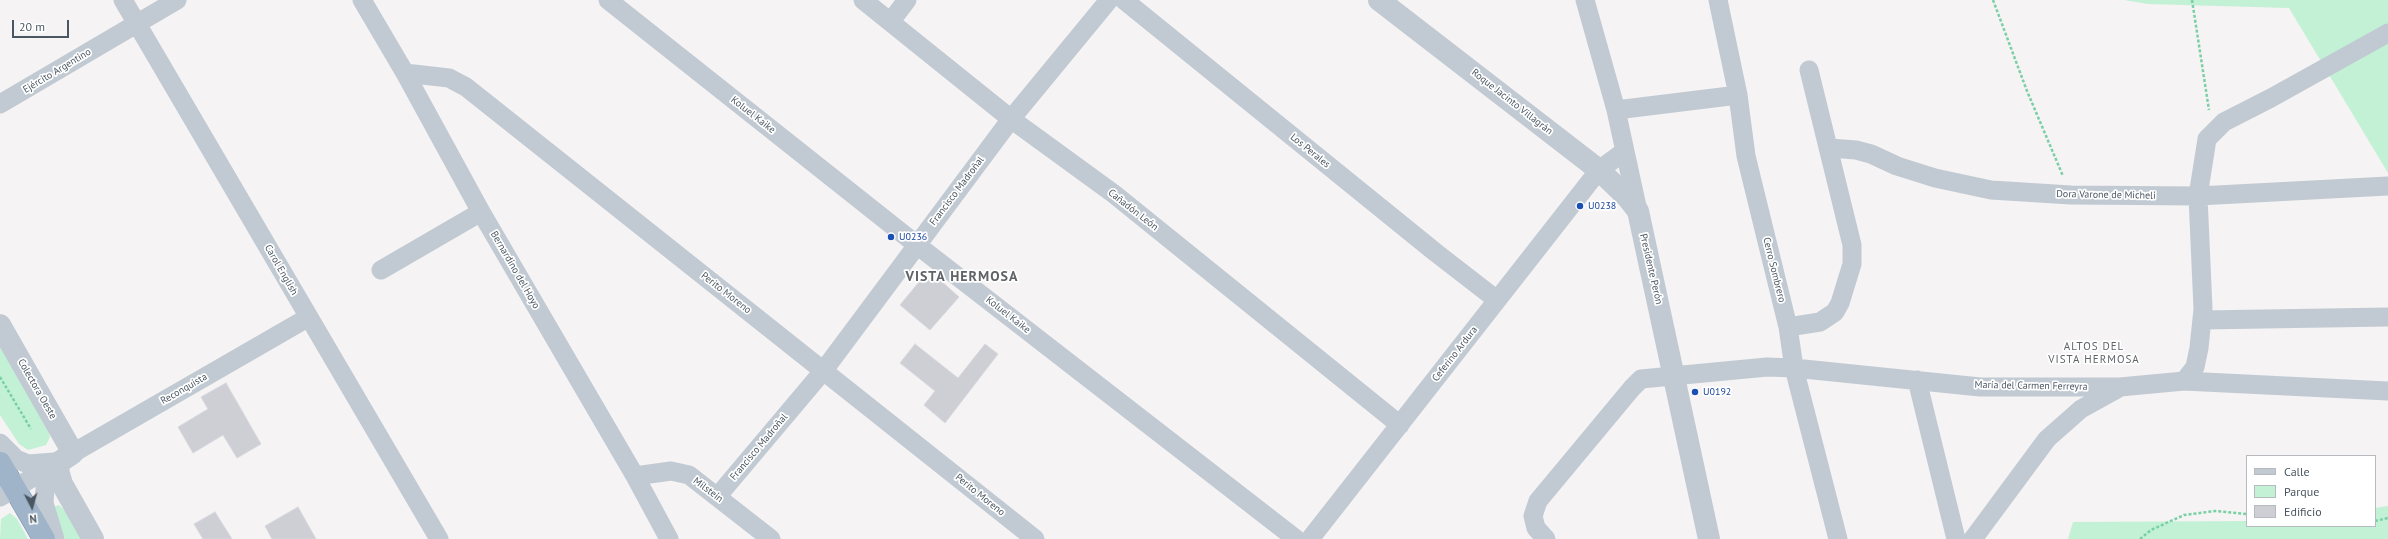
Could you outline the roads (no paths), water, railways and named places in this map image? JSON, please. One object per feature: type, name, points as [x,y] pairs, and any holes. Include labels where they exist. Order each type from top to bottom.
[{"type":"highway","points":[[0,464],[7,492],[44,539]]},
{"type":"street","name":"Carol English","points":[[122,0],[439,539]]},
{"type":"street","name":"Ejército Argentino","points":[[0,104],[177,0]]},
{"type":"street","name":"Bernardino del Hoyo","points":[[362,0],[405,73],[481,212],[635,476],[669,539]]},
{"type":"street","name":"Koluel Kaike","points":[[608,0],[917,245],[1296,539]]},
{"type":"street","name":"Cañadón León","points":[[863,0],[1011,119],[1114,194],[1400,425]]},
{"type":"street","points":[[891,21],[907,0]]},
{"type":"street","name":"Francisco Madroñal","points":[[717,497],[824,370],[1011,119],[1109,0]]},
{"type":"street","name":"Los Perales","points":[[1124,0],[1435,252],[1497,300]]},
{"type":"street","name":"Roque Jacinto Villagrán","points":[[1379,0],[1599,170],[1627,197],[1638,211]]},
{"type":"street","name":"Presidente Perón","points":[[1586,0],[1616,110],[1710,539]]},
{"type":"street","name":"Cerro Sombrero","points":[[1718,0],[1738,95],[1746,156],[1788,326],[1794,368],[1838,539]]},
{"type":"street","points":[[2184,381],[2195,367],[2202,320],[2198,196],[2204,155],[2211,133],[2224,122],[2272,98],[2388,33]]},
{"type":"street","points":[[1788,326],[1820,322],[1835,312],[1852,264],[1852,245],[1830,148],[1809,70]]},
{"type":"street","name":"Perito Moreno","points":[[405,73],[449,78],[466,86],[555,160],[824,370],[1035,539]]},
{"type":"street","points":[[1616,110],[1738,95]]},
{"type":"street","name":"Dora Varone de Micheli","points":[[1830,148],[1864,152],[1897,166],[1928,176],[1991,190],[2071,195],[2198,196],[2388,186]]},
{"type":"street","name":"Ceferino Ardura","points":[[1310,539],[1599,170],[1625,151]]},
{"type":"street","points":[[381,270],[481,212]]},
{"type":"street","name":"Reconquista","points":[[7,492],[309,317]]},
{"type":"street","points":[[2202,320],[2388,317]]},
{"type":"street","name":"Colectora Oeste","points":[[0,325],[67,457],[58,466],[62,484],[93,539]]},
{"type":"street","name":"María del Carmen Ferreyra","points":[[1546,539],[1536,528],[1533,516],[1538,501],[1632,388],[1642,379],[1768,367],[1794,368],[1980,387],[2120,387],[2184,381],[2388,392]]},
{"type":"street","points":[[1917,380],[1956,539]]},
{"type":"street","points":[[1973,539],[2047,439],[2081,409],[2120,387]]},
{"type":"street","name":"Reconquista","points":[[0,442],[16,459],[28,464],[67,457]]},
{"type":"street","name":"Reconquista","points":[[55,539],[44,503],[45,489],[51,472],[67,457]]},
{"type":"street","name":"Milstein","points":[[635,476],[671,471],[689,475],[771,539]]},
{"type":"place","name":"U0238","points":[[1580,206]]},
{"type":"place","name":"U0236","points":[[891,237]]},
{"type":"place","name":"U0192","points":[[1695,392]]},
{"type":"district","name":"VISTA HERMOSA","points":[[962,277]]},
{"type":"district","name":"ALTOS DEL VISTA HERMOSA","points":[[2094,353]]}]
